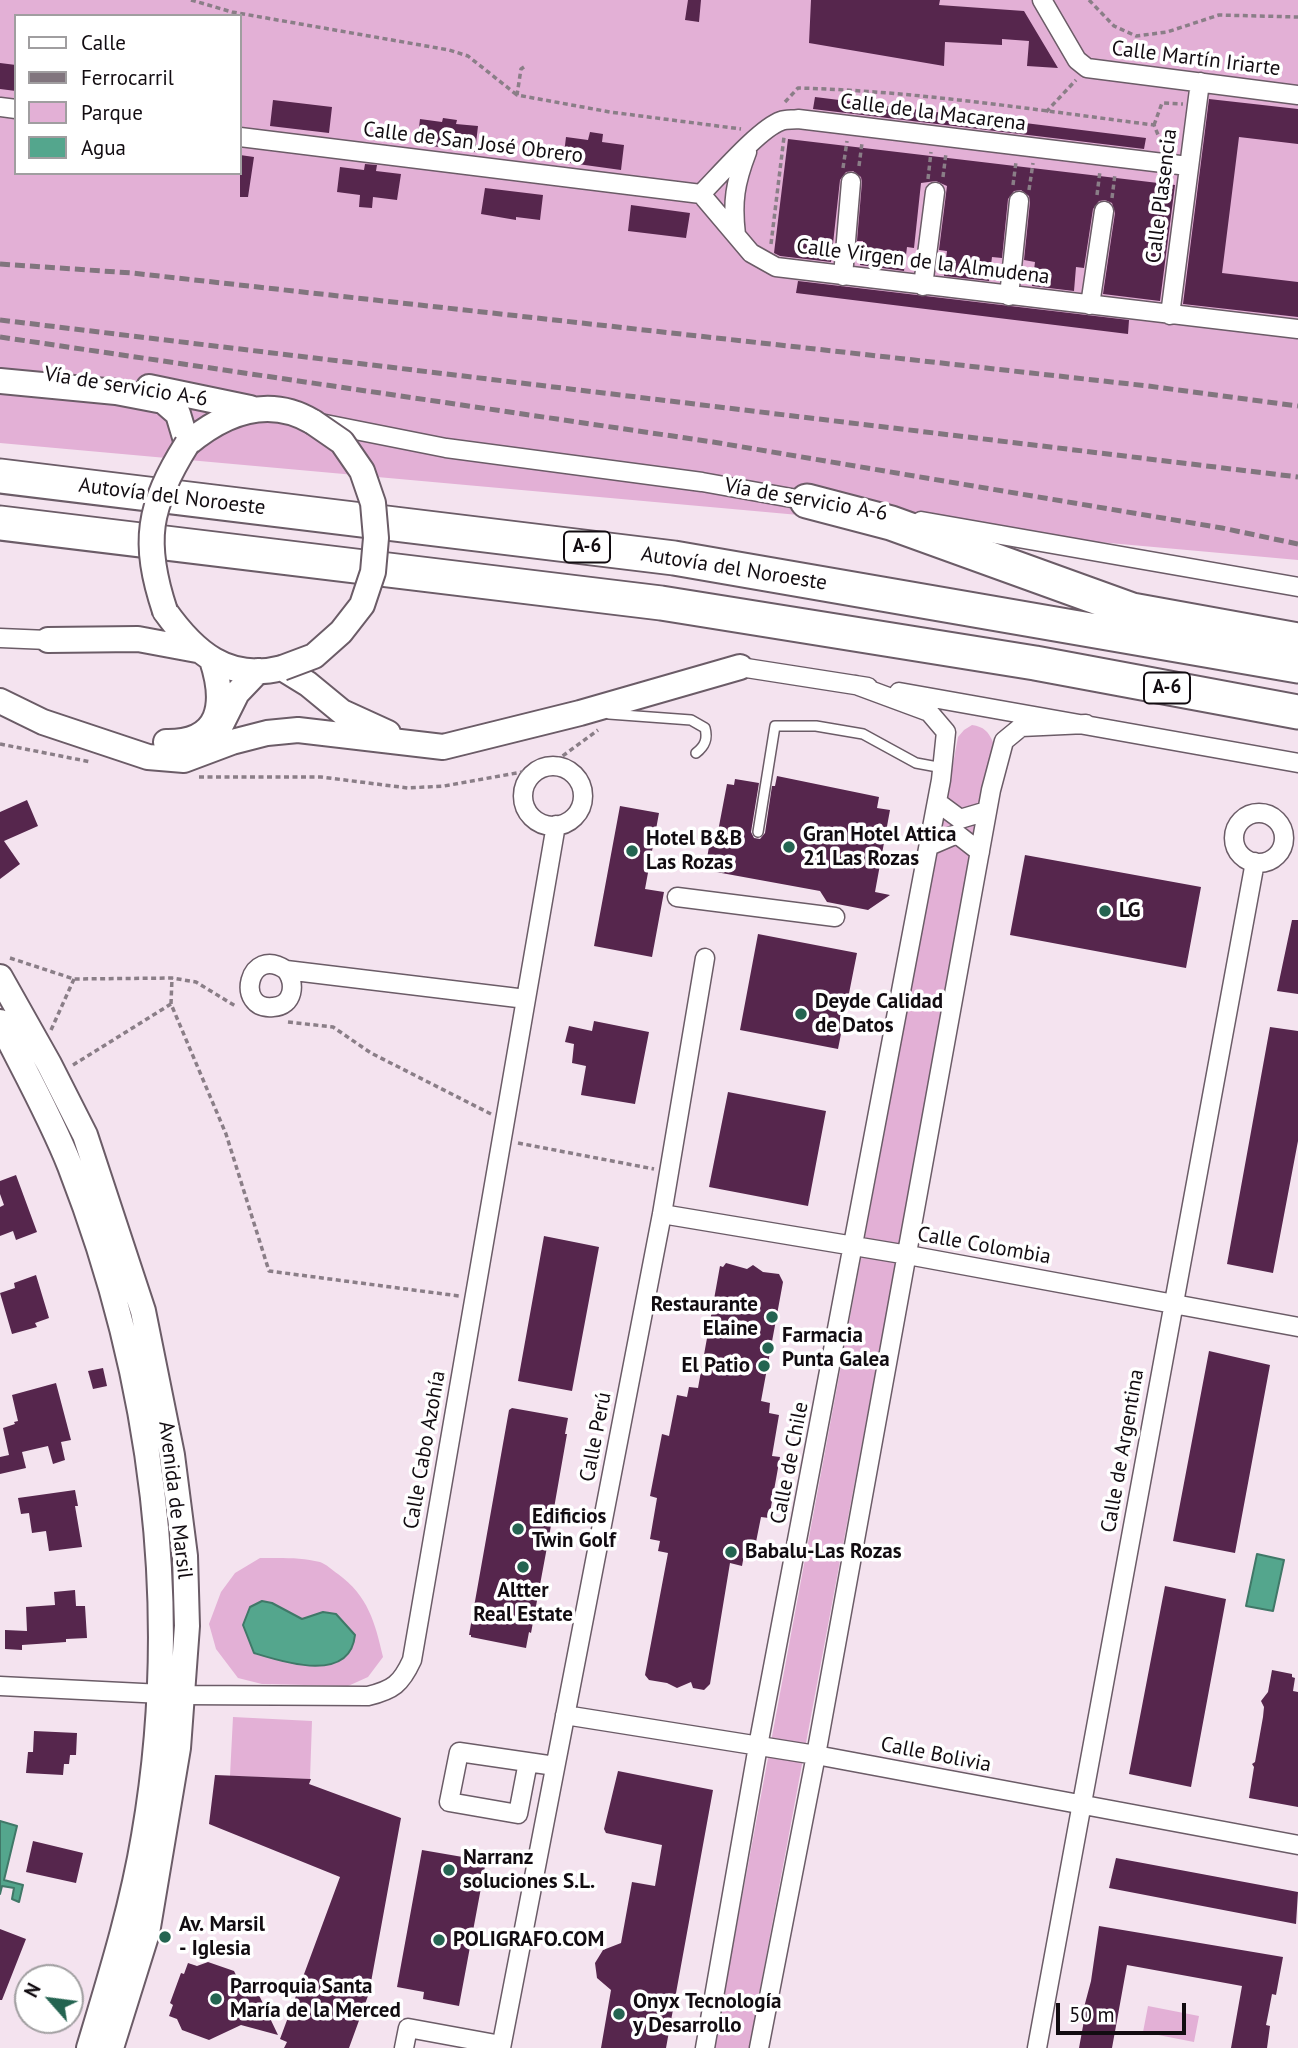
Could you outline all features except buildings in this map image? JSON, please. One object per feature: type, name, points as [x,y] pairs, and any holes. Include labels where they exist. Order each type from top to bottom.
[{"type":"highway","name":"Autovía del Noroeste","points":[[0,476],[674,558],[1298,666]]},
{"type":"highway","points":[[807,501],[891,523],[1132,610],[1298,640]]},
{"type":"highway","name":"A-6","points":[[0,523],[660,603],[1035,663],[1298,712]]},
{"type":"street","name":"Calle Martín Iriarte","points":[[1042,0],[1077,60],[1087,68],[1298,95]]},
{"type":"street","name":"Calle Plasencia","points":[[1170,315],[1200,82]]},
{"type":"street","points":[[701,194],[748,137],[781,121],[792,120]]},
{"type":"street","name":"Calle de la Macarena","points":[[792,120],[1188,166]]},
{"type":"street","name":"Calle de San José Obrero","points":[[242,137],[701,194]]},
{"type":"street","points":[[736,235],[736,179],[748,137]]},
{"type":"street","points":[[843,276],[851,181]]},
{"type":"street","points":[[923,286],[935,192]]},
{"type":"street","name":"Calle Virgen de la Almudena","points":[[701,194],[751,253],[776,267],[1298,329]]},
{"type":"street","points":[[1009,296],[1019,201]]},
{"type":"street","points":[[1090,305],[1104,211]]},
{"type":"street","name":"Vía de servicio A-6","points":[[0,372],[56,374],[143,385],[251,408]]},
{"type":"street","name":"Vía de servicio A-6","points":[[0,381],[116,392],[163,401],[178,414],[187,444]]},
{"type":"street","points":[[0,691],[48,714],[88,728],[156,742],[183,743],[199,736],[211,725],[220,707],[219,684],[204,655],[180,632],[165,611],[154,578],[150,543],[155,508],[168,474],[187,444],[206,428],[251,408],[290,411],[313,422],[342,442],[362,471],[373,503],[376,538],[373,572],[362,605],[341,632],[314,656],[270,670],[237,693],[218,731],[206,743],[189,751],[161,751],[87,737]]},
{"type":"street","name":"Vía de servicio A-6","points":[[313,422],[446,448],[702,482],[1298,587]]},
{"type":"street","points":[[0,638],[138,639],[204,655],[234,669],[270,670],[308,684],[342,712],[418,744]]},
{"type":"street","points":[[0,701],[43,722],[148,757],[184,760],[232,742],[298,730],[443,747],[575,714],[740,667],[1298,762]]},
{"type":"street","name":"Calle de Chile","points":[[705,2048],[758,1746],[855,1246],[943,768],[946,732],[929,712],[856,685]]},
{"type":"street","points":[[759,2048],[816,1755],[980,852],[1004,741],[1021,727],[1086,724]]},
{"type":"street","points":[[544,767],[567,769],[580,783],[583,792],[579,810],[573,818],[556,825],[537,821],[524,805],[525,784],[531,775],[544,767]]},
{"type":"street","points":[[937,802],[960,818],[988,810]]},
{"type":"street","name":"Calle Cabo Azohía","points":[[0,1686],[171,1694],[368,1696],[388,1691],[404,1677],[412,1660],[556,825]]},
{"type":"street","points":[[929,846],[957,834],[980,852]]},
{"type":"street","name":"Calle de Argentina","points":[[1037,2048],[1255,862]]},
{"type":"street","points":[[677,897],[835,917]]},
{"type":"street","name":"Calle Perú","points":[[501,2047],[662,1214],[705,958]]},
{"type":"street","points":[[286,970],[526,999]]},
{"type":"street","name":"Avenida de Marsil","points":[[0,977],[85,1135],[144,1311],[172,1455],[185,1556],[187,1626],[156,1746],[144,1836],[127,1919],[89,2048]]},
{"type":"street","name":"Avenida de Marsil","points":[[0,1021],[69,1164],[121,1318],[150,1464],[162,1626],[176,1761],[147,1933],[111,2048]]},
{"type":"street","name":"Calle Colombia","points":[[662,1214],[908,1255],[1298,1327]]},
{"type":"street","name":"Calle Bolivia","points":[[565,1715],[816,1755],[1298,1845]]},
{"type":"street","points":[[528,1762],[518,1814],[449,1802],[459,1752],[528,1762],[555,1766]]},
{"type":"street","points":[[524,1786],[551,1790]]},
{"type":"street","points":[[404,2048],[408,2028],[477,2045],[501,2047]]},
{"type":"lane","points":[[575,714],[691,720],[705,728],[707,736],[703,747],[696,753]]},
{"type":"lane","points":[[758,832],[775,726],[816,726],[863,734],[916,763],[943,768]]},
{"type":"path","points":[[191,0],[232,12],[449,50],[468,56],[517,95],[748,137]]},
{"type":"path","points":[[1089,0],[1114,26],[1136,36],[1167,32],[1220,15],[1298,17]]},
{"type":"path","points":[[517,95],[521,69],[524,67]]},
{"type":"path","points":[[1046,111],[1087,68]]},
{"type":"path","points":[[769,264],[792,120],[784,104],[798,88],[846,89],[1154,125]]},
{"type":"path","points":[[1169,163],[1154,125],[1162,103],[1197,105]]},
{"type":"path","points":[[856,126],[856,182],[842,180],[856,126]]},
{"type":"path","points":[[940,137],[942,193],[927,191],[940,137]]},
{"type":"path","points":[[1027,147],[1028,202],[1011,200],[1027,147]]},
{"type":"path","points":[[1110,156],[1110,211],[1104,211],[1096,209],[1110,156]]},
{"type":"path","points":[[198,777],[321,777],[408,788],[444,786],[544,767],[585,741],[612,715]]},
{"type":"path","points":[[0,744],[100,763]]},
{"type":"path","points":[[0,955],[74,979],[172,978],[197,982],[245,1010]]},
{"type":"path","points":[[172,978],[171,1004],[226,1134],[269,1271],[474,1298]]},
{"type":"path","points":[[42,1051],[74,979]]},
{"type":"path","points":[[55,1076],[171,1004]]},
{"type":"path","points":[[282,1021],[333,1027],[371,1054],[499,1117],[503,1131],[669,1172]]},
{"type":"green space","points":[[0,0],[1298,0],[1298,560],[0,443]]},
{"type":"green space","points":[[972,725],[985,730],[993,742],[749,2048],[714,2048],[958,737]]},
{"type":"green space","points":[[260,1558],[320,1562],[357,1591],[373,1621],[383,1657],[368,1677],[348,1686],[262,1684],[238,1678],[216,1649],[209,1624],[221,1592],[235,1573]]},
{"type":"green space","points":[[233,1717],[312,1721],[310,1779],[230,1776]]},
{"type":"green space","points":[[1148,2006],[1199,2016],[1194,2042],[1143,2032]]},
{"type":"water","points":[[1257,1554],[1284,1560],[1273,1611],[1246,1606]]},
{"type":"water","points":[[262,1601],[272,1603],[302,1619],[323,1612],[336,1614],[355,1635],[350,1650],[341,1660],[314,1666],[281,1661],[254,1653],[243,1625],[250,1607]]},
{"type":"water","points":[[0,1821],[17,1826],[4,1880],[23,1885],[19,1902],[12,1899],[14,1888],[2,1886],[0,1894]]},
{"type":"railway","points":[[0,264],[132,273],[1148,386],[1298,406]]},
{"type":"railway","points":[[0,320],[1298,477]]},
{"type":"railway","points":[[0,337],[713,442],[1222,528],[1298,544]]},
{"type":"place","name":"Gran Hotel Attica 21 Las Rozas","points":[[789,847]]},
{"type":"place","name":"Hotel B&B Las Rozas","points":[[632,851]]},
{"type":"place","name":"LG","points":[[1105,911]]},
{"type":"place","name":"Deyde Calidad de Datos","points":[[801,1014]]},
{"type":"place","name":"Restaurante Elaine","points":[[772,1317]]},
{"type":"place","name":"Farmacia Punta Galea","points":[[768,1348]]},
{"type":"place","name":"El Patio","points":[[764,1366]]},
{"type":"place","name":"Edificios Twin Golf","points":[[518,1529]]},
{"type":"place","name":"Babalu-Las Rozas","points":[[731,1552]]},
{"type":"place","name":"Altter Real Estate","points":[[523,1567]]},
{"type":"place","name":"Narranz soluciones S.L.","points":[[449,1870]]},
{"type":"place","name":"Av. Marsil - Iglesia","points":[[165,1937]]},
{"type":"place","name":"POLIGRAFO.COM","points":[[439,1940]]},
{"type":"place","name":"Parroquia Santa María de la Merced","points":[[216,1999]]},
{"type":"place","name":"Onyx Tecnología y Desarrollo","points":[[619,2014]]}]
